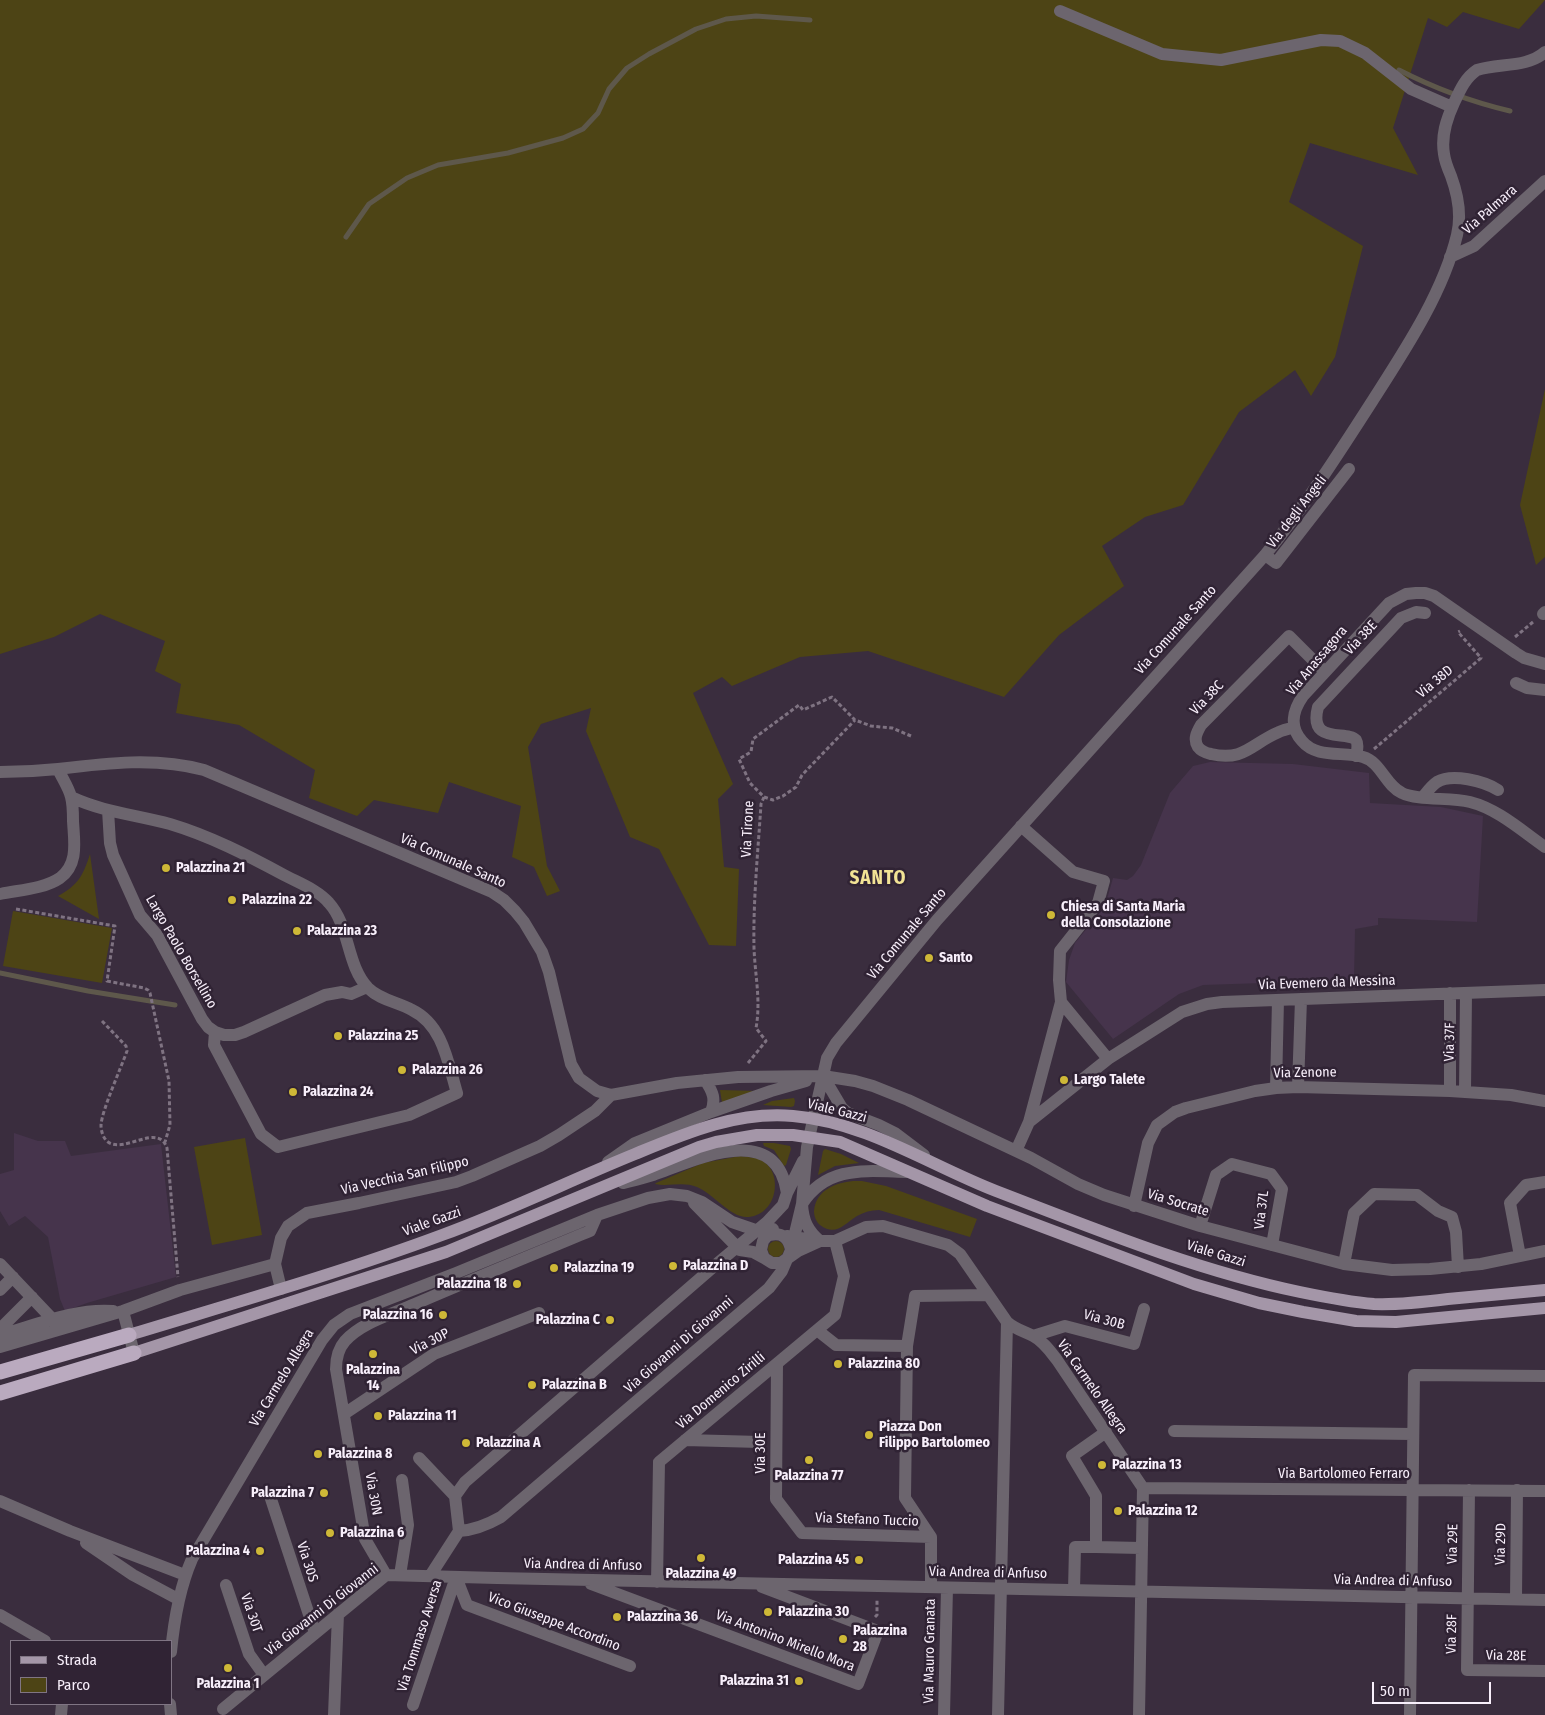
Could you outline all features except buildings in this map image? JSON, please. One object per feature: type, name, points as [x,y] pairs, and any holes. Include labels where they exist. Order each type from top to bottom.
[{"type":"highway","points":[[0,1372],[129,1335]]},
{"type":"highway","points":[[0,1393],[134,1354]]},
{"type":"main road","name":"Viale Gazzi","points":[[129,1335],[399,1251],[456,1230],[599,1168],[694,1130],[726,1121],[757,1116],[794,1116],[851,1128],[991,1189],[1199,1266],[1281,1288],[1335,1299],[1381,1304],[1545,1290]]},
{"type":"main road","name":"Viale Gazzi","points":[[134,1354],[446,1252],[589,1192],[716,1142],[757,1135],[809,1137],[840,1142],[869,1153],[906,1172],[986,1206],[1194,1284],[1259,1303],[1333,1318],[1375,1322],[1424,1320],[1545,1308]]},
{"type":"street","points":[[1060,11],[1162,54],[1221,60],[1321,40],[1340,41],[1365,53],[1411,88],[1454,104]]},
{"type":"street","name":"Via Comunale Santo","points":[[805,1156],[827,1058],[836,1043],[937,920],[1265,555],[1335,460],[1406,349],[1430,305],[1450,257],[1457,234],[1459,204],[1446,164],[1443,144],[1447,119],[1461,87],[1471,74],[1477,70],[1532,60],[1545,52]]},
{"type":"street","name":"Via Palmara","points":[[1450,257],[1474,246],[1545,181]]},
{"type":"street","name":"Via degli Angeli","points":[[1265,555],[1276,563],[1349,469]]},
{"type":"street","name":"Via Anassagora","points":[[1294,727],[1294,712],[1298,704],[1381,610],[1406,594],[1425,593],[1434,596],[1524,658],[1545,664]]},
{"type":"street","name":"Via 38E","points":[[1360,756],[1356,741],[1352,737],[1333,735],[1322,730],[1316,719],[1318,707],[1401,618],[1416,612],[1425,612]]},
{"type":"street","name":"Via 38C","points":[[1294,727],[1278,732],[1247,752],[1229,756],[1207,753],[1200,750],[1196,745],[1195,738],[1201,725],[1289,636],[1325,672]]},
{"type":"street","points":[[1516,683],[1527,688],[1545,690]]},
{"type":"street","points":[[1294,727],[1302,742],[1318,752],[1360,756],[1372,760],[1398,791],[1403,794],[1457,800],[1483,806],[1509,821],[1545,847]]},
{"type":"street","name":"Via Comunale Santo","points":[[0,772],[104,764],[164,762],[183,764],[204,770],[492,892],[504,900],[520,917],[542,952],[549,972],[574,1071],[585,1083],[597,1091],[611,1095]]},
{"type":"street","points":[[0,894],[40,886],[60,878],[68,870],[75,850],[72,798],[58,769]]},
{"type":"street","points":[[1423,797],[1437,782],[1445,778],[1490,784],[1498,790]]},
{"type":"street","points":[[72,798],[90,806],[172,825],[223,844],[250,856],[320,895],[334,909],[356,966],[367,987],[375,994],[425,1017],[434,1027],[441,1040],[457,1093],[409,1115],[278,1147],[261,1134],[214,1044],[215,1032],[224,1035],[235,1035],[325,996],[342,992],[351,994],[367,987]]},
{"type":"street","name":"Largo Paolo Borsellino","points":[[108,810],[110,843],[113,855],[140,915],[156,935],[202,1019],[215,1032]]},
{"type":"street","points":[[1016,1151],[1029,1122],[1061,1002],[1059,980],[1060,951],[1098,903],[1104,880],[1072,872],[1021,826]]},
{"type":"street","name":"Via Evemero da Messina","points":[[1029,1122],[1108,1059],[1169,1019],[1194,1007],[1222,1002],[1545,990]]},
{"type":"street","name":"Via 37F","points":[[1450,993],[1450,1090]]},
{"type":"street","name":"Via 37F","points":[[1464,1092],[1466,993]]},
{"type":"street","points":[[1298,1087],[1301,999]]},
{"type":"street","points":[[1276,1088],[1278,1000]]},
{"type":"street","points":[[1061,1002],[1108,1059]]},
{"type":"street","points":[[611,1095],[658,1086],[738,1077],[823,1076]]},
{"type":"street","points":[[599,1168],[636,1143],[711,1112],[771,1091],[823,1076]]},
{"type":"street","points":[[823,1076],[842,1108],[848,1113],[895,1133],[937,1165]]},
{"type":"street","name":"Via Socrate","points":[[823,1076],[873,1086],[1016,1151],[1078,1184],[1134,1206],[1200,1226],[1344,1264],[1392,1270],[1458,1267],[1545,1251]]},
{"type":"street","points":[[705,1080],[713,1093],[714,1104],[711,1112]]},
{"type":"street","name":"Via Zenone","points":[[1134,1206],[1148,1142],[1157,1124],[1186,1108],[1255,1091],[1298,1087],[1450,1090],[1510,1095],[1545,1101]]},
{"type":"street","name":"Via Vecchia San Filippo","points":[[280,1289],[275,1264],[277,1250],[285,1232],[296,1219],[306,1213],[456,1182],[472,1176],[540,1146],[559,1135],[595,1111],[611,1095]]},
{"type":"street","points":[[454,1496],[465,1482],[775,1215],[785,1199],[785,1181],[773,1161],[758,1152],[742,1150],[713,1155],[651,1176],[589,1192]]},
{"type":"street","points":[[790,1253],[777,1223],[785,1199],[805,1156]]},
{"type":"street","points":[[805,1156],[803,1215],[806,1225],[820,1242]]},
{"type":"street","name":"Via 37L","points":[[1200,1226],[1216,1174],[1232,1164],[1271,1174],[1282,1189],[1272,1245]]},
{"type":"street","points":[[782,1235],[815,1188],[833,1177],[846,1172],[906,1172]]},
{"type":"street","points":[[1520,1256],[1510,1203],[1526,1185],[1545,1182]]},
{"type":"street","name":"Via Carmelo Allegra","points":[[172,1644],[178,1598],[185,1575],[203,1539],[322,1340],[334,1325],[363,1308],[456,1273],[597,1215],[648,1198],[670,1194],[687,1196]]},
{"type":"street","points":[[1344,1264],[1354,1213],[1374,1194],[1417,1195],[1438,1211],[1452,1217],[1456,1232],[1458,1267]]},
{"type":"street","points":[[687,1196],[702,1202],[732,1222],[756,1231],[820,1242]]},
{"type":"street","points":[[687,1196],[737,1247],[743,1251],[753,1252],[768,1261],[777,1263],[785,1260],[790,1253],[820,1242]]},
{"type":"street","points":[[344,1414],[336,1363],[340,1349],[350,1336],[368,1325],[395,1313],[590,1231],[597,1215]]},
{"type":"street","name":"Via Carmelo Allegra","points":[[820,1242],[835,1241],[866,1227],[883,1226],[948,1245],[960,1254],[1007,1322],[1013,1328],[1033,1336],[1057,1360],[1143,1488]]},
{"type":"street","points":[[764,1258],[761,1245],[766,1237],[782,1235]]},
{"type":"street","name":"Via Domenico Zirilli","points":[[657,1582],[659,1462],[835,1315],[844,1276],[835,1241]]},
{"type":"street","name":"Via Giovanni Di Giovanni","points":[[459,1531],[474,1530],[501,1517],[769,1288],[782,1270],[790,1253]]},
{"type":"street","points":[[0,1264],[57,1324]]},
{"type":"street","points":[[0,1347],[96,1310],[123,1311],[180,1290],[275,1264]]},
{"type":"street","points":[[0,1290],[13,1277]]},
{"type":"street","points":[[931,1587],[931,1537],[905,1498],[907,1346],[916,1296],[988,1295]]},
{"type":"street","points":[[0,1330],[32,1297]]},
{"type":"street","name":"Via 30B","points":[[1033,1336],[1065,1326],[1134,1344],[1144,1309]]},
{"type":"street","points":[[123,1311],[134,1354]]},
{"type":"street","name":"Via 30P","points":[[344,1414],[434,1354],[539,1314]]},
{"type":"street","points":[[998,1715],[1007,1322]]},
{"type":"street","points":[[0,1335],[57,1324]]},
{"type":"street","points":[[817,1330],[836,1345],[907,1346]]},
{"type":"street","name":"Via 30E","points":[[777,1364],[776,1499],[802,1533]]},
{"type":"street","points":[[1410,1715],[1414,1375],[1545,1376]]},
{"type":"street","name":"Via 30N","points":[[344,1414],[365,1539],[386,1575]]},
{"type":"street","points":[[1174,1431],[1413,1434]]},
{"type":"street","points":[[1096,1547],[1096,1496],[1072,1456],[1106,1432]]},
{"type":"street","points":[[685,1440],[760,1442]]},
{"type":"street","points":[[419,1458],[454,1496],[459,1531],[430,1576]]},
{"type":"street","points":[[400,1575],[408,1525],[402,1480]]},
{"type":"street","points":[[1139,1715],[1143,1488]]},
{"type":"street","name":"Via Bartolomeo Ferraro","points":[[1143,1488],[1545,1491]]},
{"type":"street","name":"Via 29E","points":[[1468,1598],[1469,1490]]},
{"type":"street","name":"Via 29D","points":[[1516,1599],[1517,1490]]},
{"type":"street","name":"Via 30S","points":[[271,1499],[314,1634]]},
{"type":"street","points":[[0,1501],[70,1531],[185,1575]]},
{"type":"street","points":[[70,1531],[133,1575],[178,1598]]},
{"type":"street","name":"Via Stefano Tuccio","points":[[802,1533],[931,1537]]},
{"type":"street","points":[[1074,1590],[1075,1547],[1142,1548]]},
{"type":"street","name":"Via Giovanni Di Giovanni","points":[[223,1709],[386,1575],[430,1576]]},
{"type":"street","name":"Via Andrea di Anfuso","points":[[430,1576],[1545,1600]]},
{"type":"street","name":"Vico Giuseppe Accordino","points":[[456,1577],[467,1605],[630,1666]]},
{"type":"street","name":"Via Tommaso Aversa","points":[[413,1706],[456,1577]]},
{"type":"street","name":"Via Antonino Mirello Mora","points":[[580,1580],[858,1684],[878,1630],[867,1627]]},
{"type":"street","points":[[752,1584],[867,1627]]},
{"type":"street","name":"Via 30T","points":[[226,1585],[249,1654],[264,1675]]},
{"type":"street","name":"Via Mauro Granata","points":[[944,1715],[947,1588]]},
{"type":"street","name":"Via 28F","points":[[1467,1670],[1468,1598]]},
{"type":"street","points":[[334,1715],[338,1614]]},
{"type":"street","points":[[0,1615],[43,1640]]},
{"type":"street","name":"Via 28E","points":[[1467,1670],[1545,1671]]},
{"type":"path","points":[[1505,646],[1544,613]]},
{"type":"path","name":"Via 38D","points":[[1360,756],[1481,658],[1458,632],[1473,622]]},
{"type":"path","name":"Via Tirone","points":[[738,1077],[766,1041],[756,1028],[758,1015],[754,950],[761,804],[764,797],[750,783],[739,759],[751,752],[753,739],[799,706],[803,710],[832,697],[855,720],[871,726],[892,728],[911,736]]},
{"type":"path","points":[[764,797],[773,800],[796,787],[802,775],[855,720]]},
{"type":"path","points":[[16,909],[115,926],[107,981],[144,988],[150,993],[169,1081],[170,1125],[165,1142]]},
{"type":"path","points":[[102,1021],[126,1046],[127,1051],[102,1117],[105,1138],[110,1143],[116,1145],[154,1138],[165,1142],[168,1148],[180,1290]]},
{"type":"path","points":[[867,1627],[877,1614],[876,1586]]},
{"type":"shaded area","points":[[1210,762],[1293,764],[1369,773],[1370,803],[1441,807],[1483,816],[1477,922],[1378,918],[1378,925],[1355,929],[1354,980],[1203,985],[1179,994],[1113,1039],[1066,982],[1069,960],[1075,943],[1105,906],[1113,878],[1127,880],[1133,876],[1141,865],[1170,793],[1193,766]]},
{"type":"shaded area","points":[[14,1133],[38,1141],[65,1141],[71,1156],[161,1144],[176,1277],[65,1311],[60,1299],[48,1237],[25,1216],[9,1226],[0,1211],[0,1174],[14,1170]]},
{"type":"green space","points":[[0,0],[1545,0],[1519,29],[1463,12],[1447,27],[1428,18],[1393,128],[1418,175],[1310,143],[1289,202],[1363,246],[1335,357],[1311,396],[1295,370],[1239,412],[1183,505],[1145,517],[1102,546],[1124,586],[1059,635],[1004,697],[868,651],[800,657],[732,686],[722,677],[693,693],[733,784],[718,799],[724,867],[739,869],[736,946],[709,945],[659,849],[630,837],[586,731],[591,708],[541,724],[528,747],[547,866],[560,891],[547,896],[534,867],[512,857],[521,806],[449,782],[438,813],[374,800],[357,816],[309,798],[315,770],[239,725],[176,713],[181,684],[155,671],[165,641],[100,614],[54,637],[0,654]]},
{"type":"green space","points":[[1545,389],[1545,557],[1536,565],[1520,505]]},
{"type":"green space","points":[[90,854],[99,919],[58,896],[79,879]]},
{"type":"green space","points":[[13,911],[112,928],[102,983],[3,966]]},
{"type":"green space","points":[[720,1090],[758,1091],[722,1103]]},
{"type":"green space","points":[[794,1098],[794,1106],[791,1107],[763,1105],[772,1101]]},
{"type":"green space","points":[[245,1138],[262,1235],[212,1245],[194,1147]]},
{"type":"green space","points":[[763,1143],[790,1146],[791,1149],[786,1165],[784,1166],[774,1150],[764,1146]]},
{"type":"green space","points":[[825,1149],[859,1163],[835,1166],[818,1175]]},
{"type":"green space","points":[[740,1156],[759,1159],[767,1164],[775,1181],[775,1191],[772,1200],[767,1208],[759,1214],[742,1217],[729,1210],[703,1190],[692,1185],[655,1184],[703,1163]]},
{"type":"green space","points":[[853,1181],[886,1186],[977,1219],[970,1237],[879,1210],[862,1213],[835,1230],[820,1225],[816,1221],[814,1213],[818,1198],[833,1186]]},
{"type":"green space","points":[[773,1241],[779,1241],[784,1246],[782,1255],[773,1257],[768,1252],[768,1246]]},
{"type":"waterway","points":[[346,237],[369,204],[407,178],[438,165],[508,153],[563,138],[583,129],[598,113],[609,89],[627,68],[696,29],[726,19],[756,16],[810,20]]},
{"type":"waterway","points":[[1399,70],[1453,94],[1510,111]]},
{"type":"waterway","points":[[0,973],[88,991],[175,1005]]},
{"type":"place","name":"Palazzina 21","points":[[166,868]]},
{"type":"place","name":"Palazzina 22","points":[[232,900]]},
{"type":"place","name":"Chiesa di Santa Maria della Consolazione","points":[[1051,915]]},
{"type":"place","name":"Palazzina 23","points":[[297,931]]},
{"type":"place","name":"Santo","points":[[929,958]]},
{"type":"place","name":"Palazzina 25","points":[[338,1036]]},
{"type":"place","name":"Palazzina 26","points":[[402,1070]]},
{"type":"place","name":"Largo Talete","points":[[1064,1080]]},
{"type":"place","name":"Palazzina 24","points":[[293,1092]]},
{"type":"place","name":"Palazzina D","points":[[673,1266]]},
{"type":"place","name":"Palazzina 19","points":[[554,1268]]},
{"type":"place","name":"Palazzina 18","points":[[517,1284]]},
{"type":"place","name":"Palazzina 16","points":[[443,1315]]},
{"type":"place","name":"Palazzina C","points":[[610,1320]]},
{"type":"place","name":"Palazzina 14","points":[[373,1354]]},
{"type":"place","name":"Palazzina 80","points":[[838,1364]]},
{"type":"place","name":"Palazzina B","points":[[532,1385]]},
{"type":"place","name":"Palazzina 11","points":[[378,1416]]},
{"type":"place","name":"Piazza Don Filippo Bartolomeo","points":[[869,1435]]},
{"type":"place","name":"Palazzina A","points":[[466,1443]]},
{"type":"place","name":"Palazzina 8","points":[[318,1454]]},
{"type":"place","name":"Palazzina 77","points":[[809,1460]]},
{"type":"place","name":"Palazzina 13","points":[[1102,1465]]},
{"type":"place","name":"Palazzina 7","points":[[324,1493]]},
{"type":"place","name":"Palazzina 12","points":[[1118,1511]]},
{"type":"place","name":"Palazzina 6","points":[[330,1533]]},
{"type":"place","name":"Palazzina 4","points":[[260,1551]]},
{"type":"place","name":"Palazzina 49","points":[[701,1558]]},
{"type":"place","name":"Palazzina 45","points":[[859,1560]]},
{"type":"place","name":"Palazzina 30","points":[[768,1612]]},
{"type":"place","name":"Palazzina 36","points":[[617,1617]]},
{"type":"place","name":"Palazzina 28","points":[[843,1639]]},
{"type":"place","name":"Palazzina 1","points":[[228,1668]]},
{"type":"place","name":"Palazzina 31","points":[[799,1681]]},
{"type":"district","name":"SANTO","points":[[878,879]]}]
